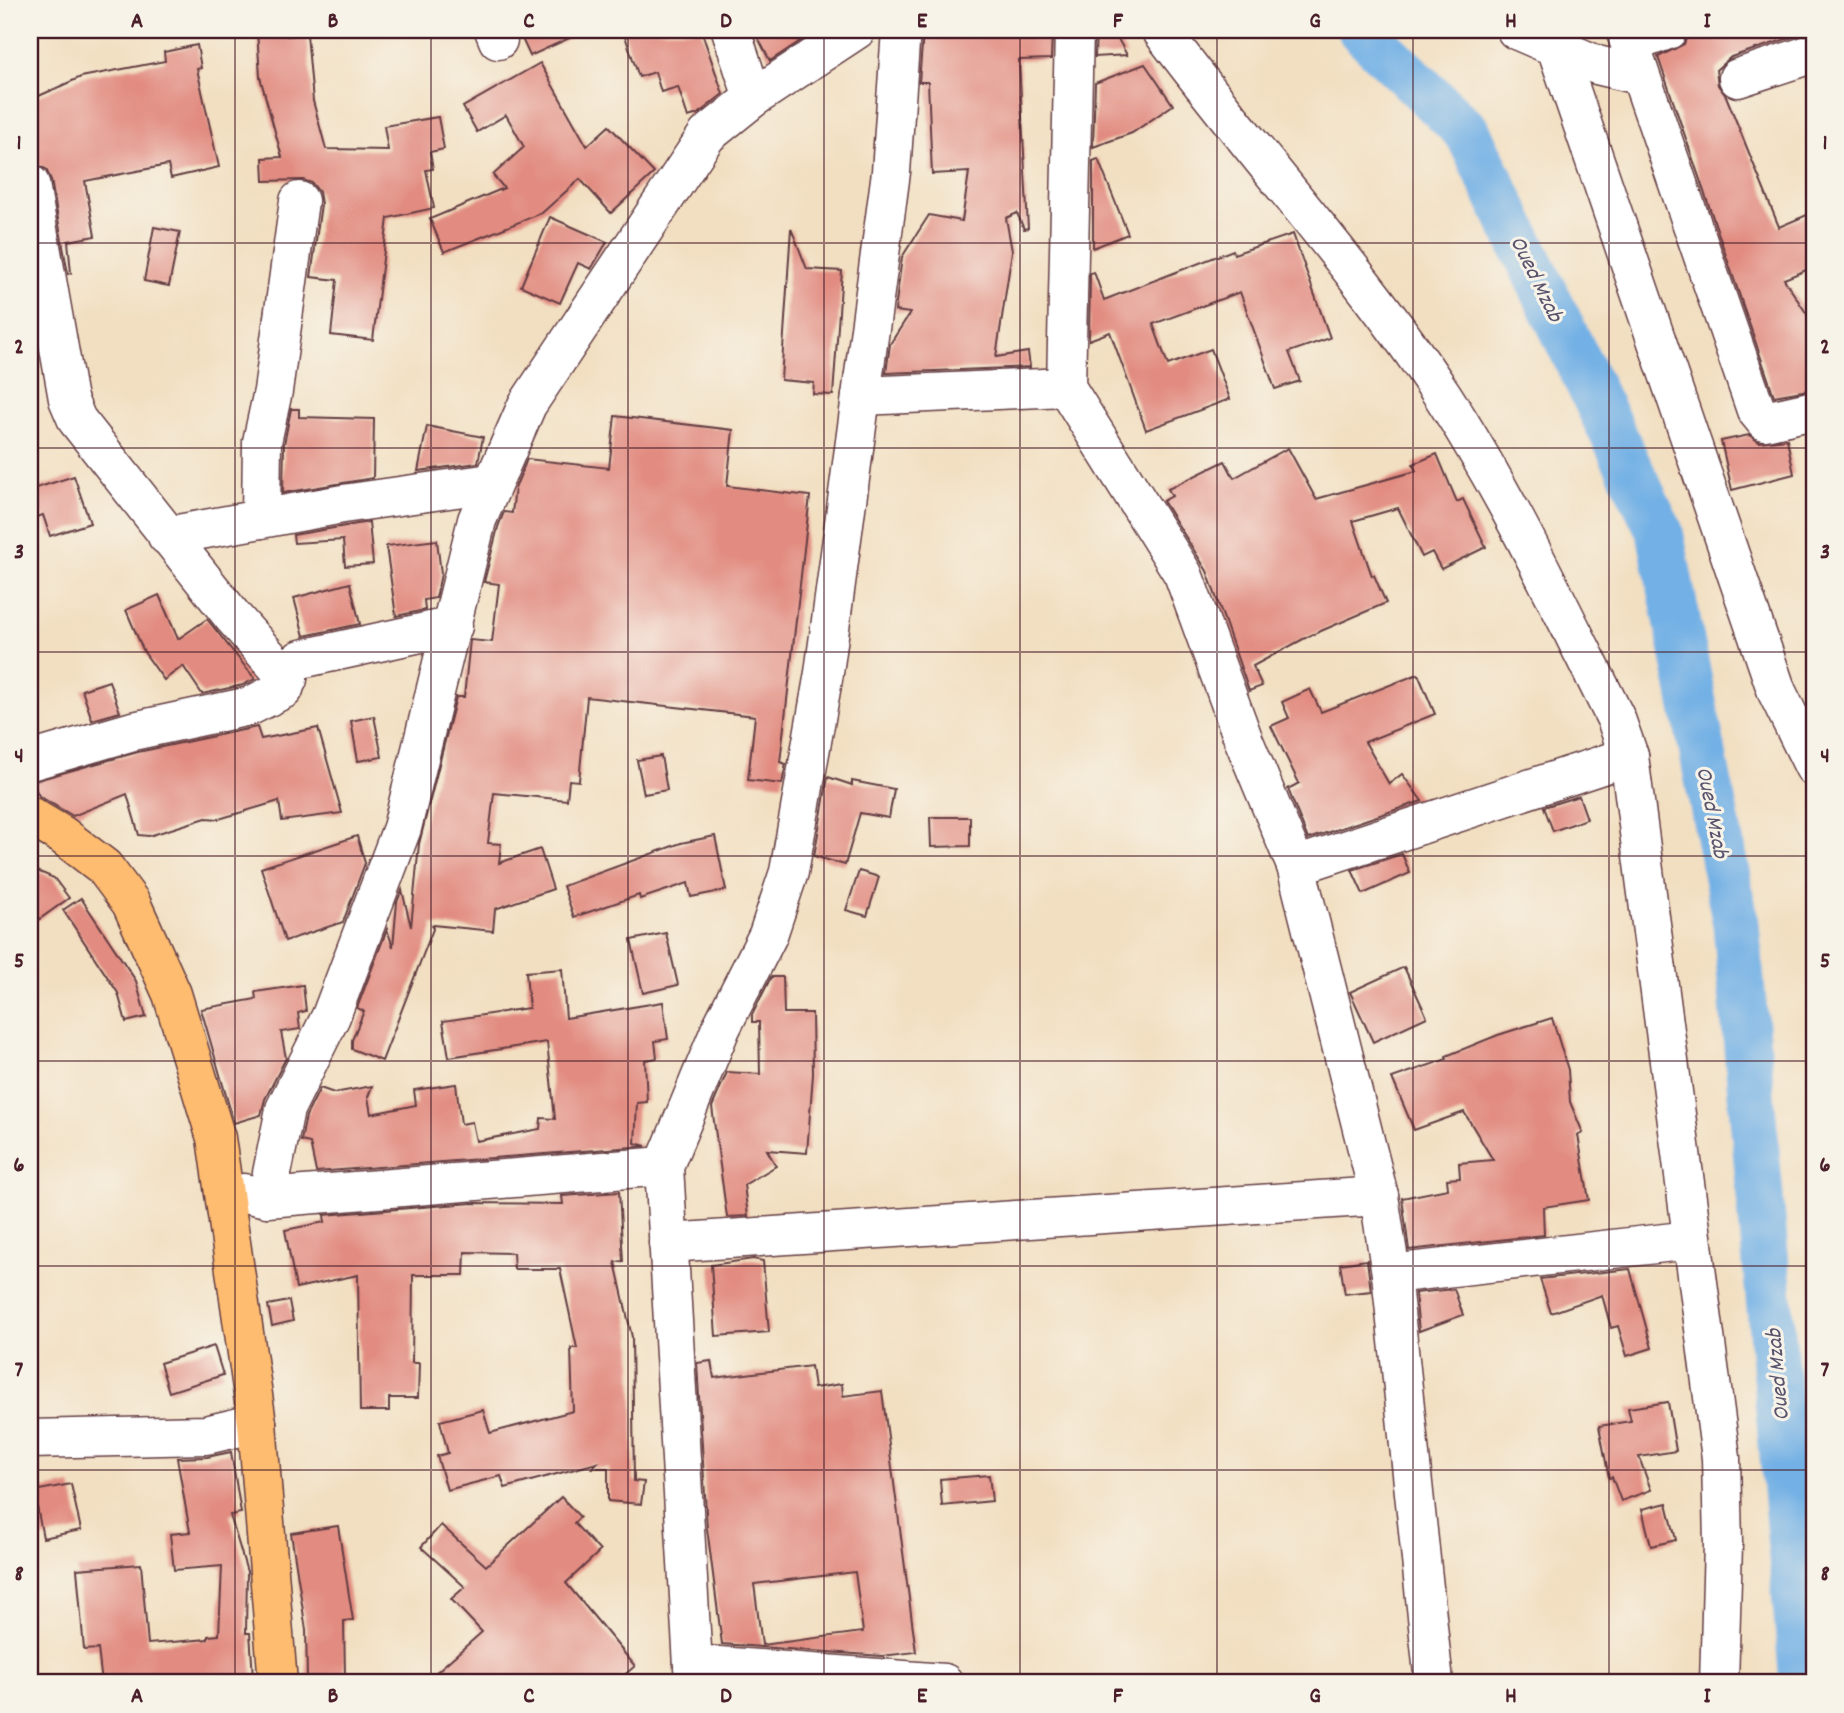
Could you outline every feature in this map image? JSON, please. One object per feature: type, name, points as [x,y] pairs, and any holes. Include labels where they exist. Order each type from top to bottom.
[{"type":"main road","points":[[30,816],[62,835],[104,867],[131,904],[172,994],[216,1138],[257,1423],[278,1683]]},
{"type":"street","points":[[731,30],[754,98]]},
{"type":"street","points":[[267,1198],[285,1109],[331,1016],[402,828],[477,520],[527,405],[707,135],[754,98],[856,30]]},
{"type":"street","points":[[901,30],[891,172],[824,673],[789,872],[768,935],[721,1027],[664,1166],[678,1446],[694,1674],[944,1683]]},
{"type":"street","points":[[1074,30],[1066,387],[1183,574],[1244,741],[1296,866],[1379,1196],[1391,1275],[1434,1683]]},
{"type":"street","points":[[1161,30],[1368,289],[1443,396],[1501,494],[1616,719],[1629,756],[1690,1240],[1721,1458],[1723,1544],[1719,1683]]},
{"type":"street","points":[[1516,30],[1597,65],[1668,30]]},
{"type":"street","points":[[1631,49],[1756,410],[1765,421],[1814,410]]},
{"type":"street","points":[[1557,50],[1773,680],[1814,767]]},
{"type":"street","points":[[1738,78],[1814,53]]},
{"type":"street","points":[[30,184],[68,399],[77,420],[167,536],[288,679]]},
{"type":"street","points":[[261,519],[262,442],[273,391],[299,201]]},
{"type":"street","points":[[861,396],[1066,387]]},
{"type":"street","points":[[167,536],[491,483]]},
{"type":"street","points":[[30,761],[133,732],[250,706],[280,691],[288,679],[291,666],[301,659],[453,626]]},
{"type":"street","points":[[1296,866],[1629,756]]},
{"type":"street","points":[[225,1189],[267,1198],[664,1166]]},
{"type":"street","points":[[668,1243],[1379,1196]]},
{"type":"street","points":[[1391,1275],[1690,1240]]},
{"type":"street","points":[[30,1438],[206,1435],[257,1423]]},
{"type":"building","points":[[257,30],[286,30],[287,36],[307,34],[313,101],[326,149],[388,150],[384,126],[438,117],[444,149],[430,152],[433,169],[426,170],[434,208],[388,218],[373,340],[331,335],[337,280],[311,277],[321,204],[319,192],[312,183],[303,180],[264,181],[263,158],[282,157],[260,77]]},
{"type":"building","points":[[518,30],[587,30],[530,56]]},
{"type":"building","points":[[623,30],[701,30],[723,94],[698,114],[688,117],[678,87],[661,92],[655,72],[639,77]]},
{"type":"building","points":[[754,30],[817,30],[770,61]]},
{"type":"building","points":[[1052,30],[1051,59],[1019,60],[1028,228],[1024,229],[1017,213],[1006,218],[1012,251],[996,357],[1028,352],[1030,367],[886,373],[890,344],[910,313],[895,311],[902,257],[929,215],[962,221],[969,172],[932,174],[928,82],[919,82],[923,33]]},
{"type":"building","points":[[1096,30],[1113,30],[1127,55],[1095,57]]},
{"type":"building","points":[[1689,30],[1814,30],[1731,57],[1716,70],[1718,85],[1726,96],[1779,227],[1814,212],[1814,267],[1784,279],[1814,325],[1814,389],[1774,396],[1658,57],[1684,44]]},
{"type":"building","points":[[197,45],[201,68],[197,69],[219,167],[171,178],[168,165],[85,181],[95,236],[68,241],[71,273],[68,274],[51,180],[46,169],[30,163],[30,100],[81,77],[165,61],[164,52]]},
{"type":"building","points":[[540,63],[587,146],[609,126],[654,173],[611,213],[580,179],[542,213],[444,252],[430,219],[504,188],[493,175],[524,147],[506,115],[477,132],[463,107]]},
{"type":"building","points":[[1145,64],[1173,105],[1132,133],[1093,147],[1095,83]]},
{"type":"building","points":[[1098,159],[1128,234],[1093,248],[1093,161]]},
{"type":"building","points":[[550,217],[607,242],[591,269],[578,263],[560,303],[521,286]]},
{"type":"building","points":[[154,227],[180,232],[169,286],[144,281]]},
{"type":"building","points":[[791,228],[807,269],[842,271],[833,395],[813,394],[814,383],[781,380]]},
{"type":"building","points":[[1293,234],[1330,338],[1289,352],[1300,381],[1275,389],[1240,292],[1153,324],[1168,365],[1211,349],[1230,399],[1146,430],[1110,332],[1089,340],[1090,273],[1094,272],[1104,300],[1233,250],[1234,254]]},
{"type":"building","points":[[291,409],[299,409],[299,417],[374,419],[373,478],[283,493],[284,444]]},
{"type":"building","points":[[615,416],[733,430],[727,486],[810,496],[780,762],[786,764],[782,784],[748,780],[755,716],[587,697],[579,781],[569,780],[567,800],[494,793],[488,843],[501,844],[499,863],[540,849],[553,889],[495,909],[493,931],[432,925],[433,929],[382,1061],[352,1049],[352,1040],[364,1011],[357,1008],[387,929],[393,947],[397,902],[402,890],[411,927],[419,844],[456,697],[464,697],[470,640],[492,642],[499,584],[484,582],[498,527],[504,512],[512,513],[515,488],[527,459],[609,468]]},
{"type":"building","points":[[427,426],[483,437],[478,463],[418,471]]},
{"type":"building","points":[[1749,435],[1759,442],[1787,439],[1794,474],[1732,490],[1721,441]]},
{"type":"building","points":[[1288,448],[1316,499],[1416,471],[1413,464],[1437,454],[1457,502],[1463,499],[1486,547],[1441,569],[1432,552],[1422,557],[1398,508],[1353,521],[1372,576],[1374,575],[1386,603],[1307,637],[1253,666],[1262,686],[1249,691],[1207,571],[1163,501],[1172,496],[1168,489],[1225,461],[1234,478]]},
{"type":"building","points":[[74,476],[90,523],[50,536],[43,515],[30,519],[30,490]]},
{"type":"building","points":[[369,522],[373,564],[345,566],[343,540],[294,543],[293,535]]},
{"type":"building","points":[[437,540],[441,574],[436,598],[424,600],[425,610],[396,616],[386,546]]},
{"type":"building","points":[[350,583],[360,624],[304,636],[294,598]]},
{"type":"building","points":[[159,595],[178,639],[207,619],[255,679],[243,685],[202,694],[183,666],[164,680],[144,652],[126,610]]},
{"type":"building","points":[[1418,674],[1435,714],[1365,742],[1389,784],[1402,774],[1422,801],[1308,839],[1288,789],[1299,783],[1271,726],[1289,718],[1282,702],[1310,689],[1321,712]]},
{"type":"building","points":[[109,681],[120,712],[92,720],[82,690]]},
{"type":"building","points":[[374,716],[382,757],[358,761],[351,721]]},
{"type":"building","points":[[257,727],[261,739],[318,728],[342,813],[282,821],[279,801],[219,819],[206,818],[149,836],[139,835],[127,794],[73,816],[39,796],[36,790],[30,792],[30,782],[138,752]]},
{"type":"building","points":[[661,756],[667,790],[644,794],[637,760]]},
{"type":"building","points":[[828,777],[852,785],[852,781],[894,789],[889,818],[860,813],[845,865],[814,856]]},
{"type":"building","points":[[1579,796],[1587,819],[1553,831],[1544,807]]},
{"type":"building","points":[[930,817],[970,817],[970,846],[931,847]]},
{"type":"building","points":[[357,836],[365,863],[343,922],[285,941],[261,868]]},
{"type":"building","points":[[715,836],[726,890],[691,897],[688,883],[640,899],[639,895],[574,917],[563,886],[681,843]]},
{"type":"building","points":[[1402,854],[1410,873],[1363,894],[1352,870]]},
{"type":"building","points":[[30,868],[54,878],[69,898],[30,926]]},
{"type":"building","points":[[859,871],[879,877],[867,916],[846,910]]},
{"type":"building","points":[[81,898],[136,981],[146,1017],[126,1022],[118,993],[63,910]]},
{"type":"building","points":[[666,933],[678,985],[643,993],[631,940]]},
{"type":"building","points":[[1404,967],[1427,1017],[1373,1042],[1350,992]]},
{"type":"building","points":[[562,969],[566,1018],[663,1002],[668,1039],[655,1041],[657,1058],[645,1060],[647,1102],[637,1103],[635,1143],[646,1146],[316,1172],[310,1143],[301,1141],[306,1116],[320,1088],[334,1093],[372,1086],[368,1097],[371,1114],[416,1105],[414,1090],[456,1084],[461,1124],[472,1122],[476,1141],[540,1129],[541,1118],[555,1119],[547,1042],[449,1057],[443,1021],[529,1008],[526,972]]},
{"type":"building","points":[[771,977],[783,977],[784,1013],[812,1013],[813,1074],[807,1153],[767,1150],[776,1166],[744,1185],[748,1216],[727,1217],[712,1107],[727,1072],[760,1074],[759,1022],[752,1022],[752,1015]]},
{"type":"building","points":[[303,985],[306,1011],[298,1013],[300,1029],[281,1032],[286,1058],[265,1099],[261,1115],[234,1123],[201,1009],[256,999],[255,992]]},
{"type":"building","points":[[1552,1018],[1568,1070],[1570,1102],[1583,1133],[1578,1135],[1589,1200],[1543,1207],[1544,1235],[1409,1250],[1402,1198],[1448,1189],[1447,1179],[1460,1178],[1459,1163],[1493,1160],[1464,1112],[1414,1130],[1392,1078],[1447,1059],[1446,1056],[1498,1035]]},
{"type":"building","points":[[619,1192],[623,1261],[615,1262],[632,1337],[634,1481],[644,1482],[641,1504],[608,1501],[608,1468],[592,1468],[597,1463],[505,1488],[501,1476],[447,1490],[437,1456],[448,1453],[440,1421],[483,1410],[490,1433],[573,1411],[571,1348],[577,1348],[560,1269],[514,1269],[513,1253],[465,1252],[464,1275],[413,1275],[412,1363],[419,1363],[418,1398],[389,1398],[389,1411],[360,1411],[358,1275],[296,1288],[285,1230],[325,1222],[324,1215],[472,1203],[563,1204],[562,1196]]},
{"type":"building","points":[[753,1259],[763,1261],[769,1332],[716,1336],[711,1265]]},
{"type":"building","points":[[1367,1260],[1371,1291],[1345,1294],[1340,1264]]},
{"type":"building","points":[[1630,1269],[1652,1348],[1627,1356],[1618,1326],[1611,1328],[1602,1295],[1551,1313],[1540,1279]]},
{"type":"building","points":[[1454,1289],[1463,1315],[1419,1331],[1415,1293]]},
{"type":"building","points":[[289,1301],[293,1321],[272,1326],[268,1305]]},
{"type":"building","points":[[214,1346],[223,1375],[169,1392],[160,1363]]},
{"type":"building","points":[[711,1361],[714,1378],[811,1366],[814,1388],[842,1384],[843,1396],[882,1391],[916,1652],[882,1656],[722,1644],[707,1528],[697,1363]],"holes":[[[855,1572],[863,1632],[762,1645],[754,1584]]]},
{"type":"building","points":[[1668,1402],[1676,1451],[1639,1457],[1651,1490],[1621,1501],[1612,1477],[1609,1478],[1599,1426],[1631,1421],[1628,1408]]},
{"type":"building","points":[[231,1452],[241,1513],[230,1515],[247,1572],[246,1633],[250,1633],[253,1677],[248,1677],[250,1683],[227,1683],[226,1679],[211,1678],[102,1683],[98,1649],[84,1650],[77,1569],[141,1564],[148,1644],[208,1639],[208,1636],[219,1635],[222,1566],[174,1570],[170,1534],[190,1532],[177,1458],[207,1457]]},
{"type":"building","points":[[989,1475],[992,1501],[942,1506],[940,1479]]},
{"type":"building","points":[[71,1484],[81,1530],[43,1538],[34,1491]]},
{"type":"building","points":[[561,1497],[580,1517],[574,1523],[600,1551],[566,1583],[635,1666],[615,1683],[424,1683],[482,1632],[451,1599],[465,1587],[421,1547],[441,1525],[486,1566]]},
{"type":"building","points":[[1667,1503],[1676,1540],[1651,1546],[1642,1509]]},
{"type":"building","points":[[338,1526],[353,1620],[344,1621],[345,1676],[307,1677],[306,1630],[291,1533]]},
{"type":"waterway","name":"Oued Mzab","points":[[1361,30],[1468,133],[1660,532],[1736,924],[1803,1683]]}]
